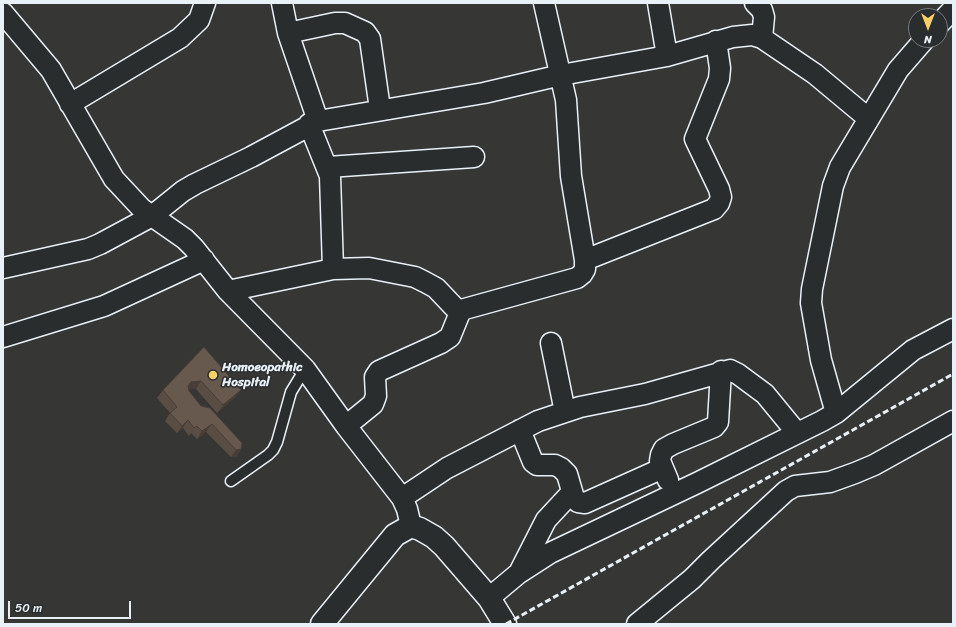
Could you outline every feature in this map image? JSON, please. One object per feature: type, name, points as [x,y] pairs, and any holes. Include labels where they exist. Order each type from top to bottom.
[{"type":"street","points":[[70,104],[180,38],[199,20],[205,8],[205,3]]},
{"type":"street","points":[[282,3],[288,33],[330,176],[333,268]]},
{"type":"street","points":[[228,291],[333,268],[369,268],[415,278],[436,288],[455,308],[461,310],[577,278],[582,274],[585,268],[586,260],[571,176],[566,100],[544,3]]},
{"type":"street","points":[[658,3],[667,56]]},
{"type":"street","points":[[755,3],[762,10],[764,17],[762,38]]},
{"type":"street","points":[[3,13],[51,70],[114,179],[142,210],[185,239],[204,260],[228,291],[305,369],[346,426],[402,498],[407,509],[410,526]]},
{"type":"street","points":[[288,33],[335,23],[346,23],[365,32],[370,39],[380,109]]},
{"type":"street","points":[[3,268],[88,249],[152,216],[183,191],[195,184],[251,157],[314,122],[380,109],[484,93],[561,75],[667,56],[716,41],[744,35],[762,38],[816,74],[869,119]]},
{"type":"street","points":[[586,260],[714,209],[719,203],[721,197],[719,189],[695,139],[719,80],[720,68],[716,41]]},
{"type":"street","points":[[836,413],[824,370],[813,320],[812,289],[836,176],[898,70],[917,48]]},
{"type":"street","points":[[328,167],[474,157]]},
{"type":"street","points":[[3,337],[104,306],[204,260]]},
{"type":"street","points":[[346,426],[373,404],[376,396],[375,377],[379,371],[441,343],[450,337],[461,310]]},
{"type":"street","points":[[491,600],[519,573],[550,553],[674,494],[836,413],[913,350],[953,329]]},
{"type":"street","points":[[551,343],[566,412]]},
{"type":"street","points":[[402,498],[447,468],[538,421],[580,407],[645,394],[721,371],[730,370],[761,390],[798,433]]},
{"type":"street","points":[[674,494],[660,461],[661,455],[664,449],[714,427],[718,422],[721,371]]},
{"type":"street","points":[[637,624],[692,579],[786,491],[795,486],[830,482],[855,473],[874,465],[953,421]]},
{"type":"street","points":[[520,430],[533,462],[537,465],[555,465],[562,468],[567,474],[572,492],[578,502],[586,503],[663,468]]},
{"type":"street","points":[[519,573],[546,520],[572,492]]},
{"type":"street","points":[[322,624],[395,535],[410,526],[420,529],[434,537],[444,546],[491,600],[505,624]]},
{"type":"lane","points":[[231,481],[273,450],[277,442],[291,392],[305,369]]},
{"type":"building","points":[[204,347],[241,390],[223,405],[201,381],[191,382],[188,386],[189,391],[201,406],[210,408],[242,443],[241,449],[236,450],[212,424],[202,431],[197,426],[194,428],[188,420],[182,426],[170,413],[177,407],[163,390]]},
{"type":"railway","points":[[506,624],[953,374]]},
{"type":"place","name":"Homoeopathic Hospital","points":[[213,375]]}]
